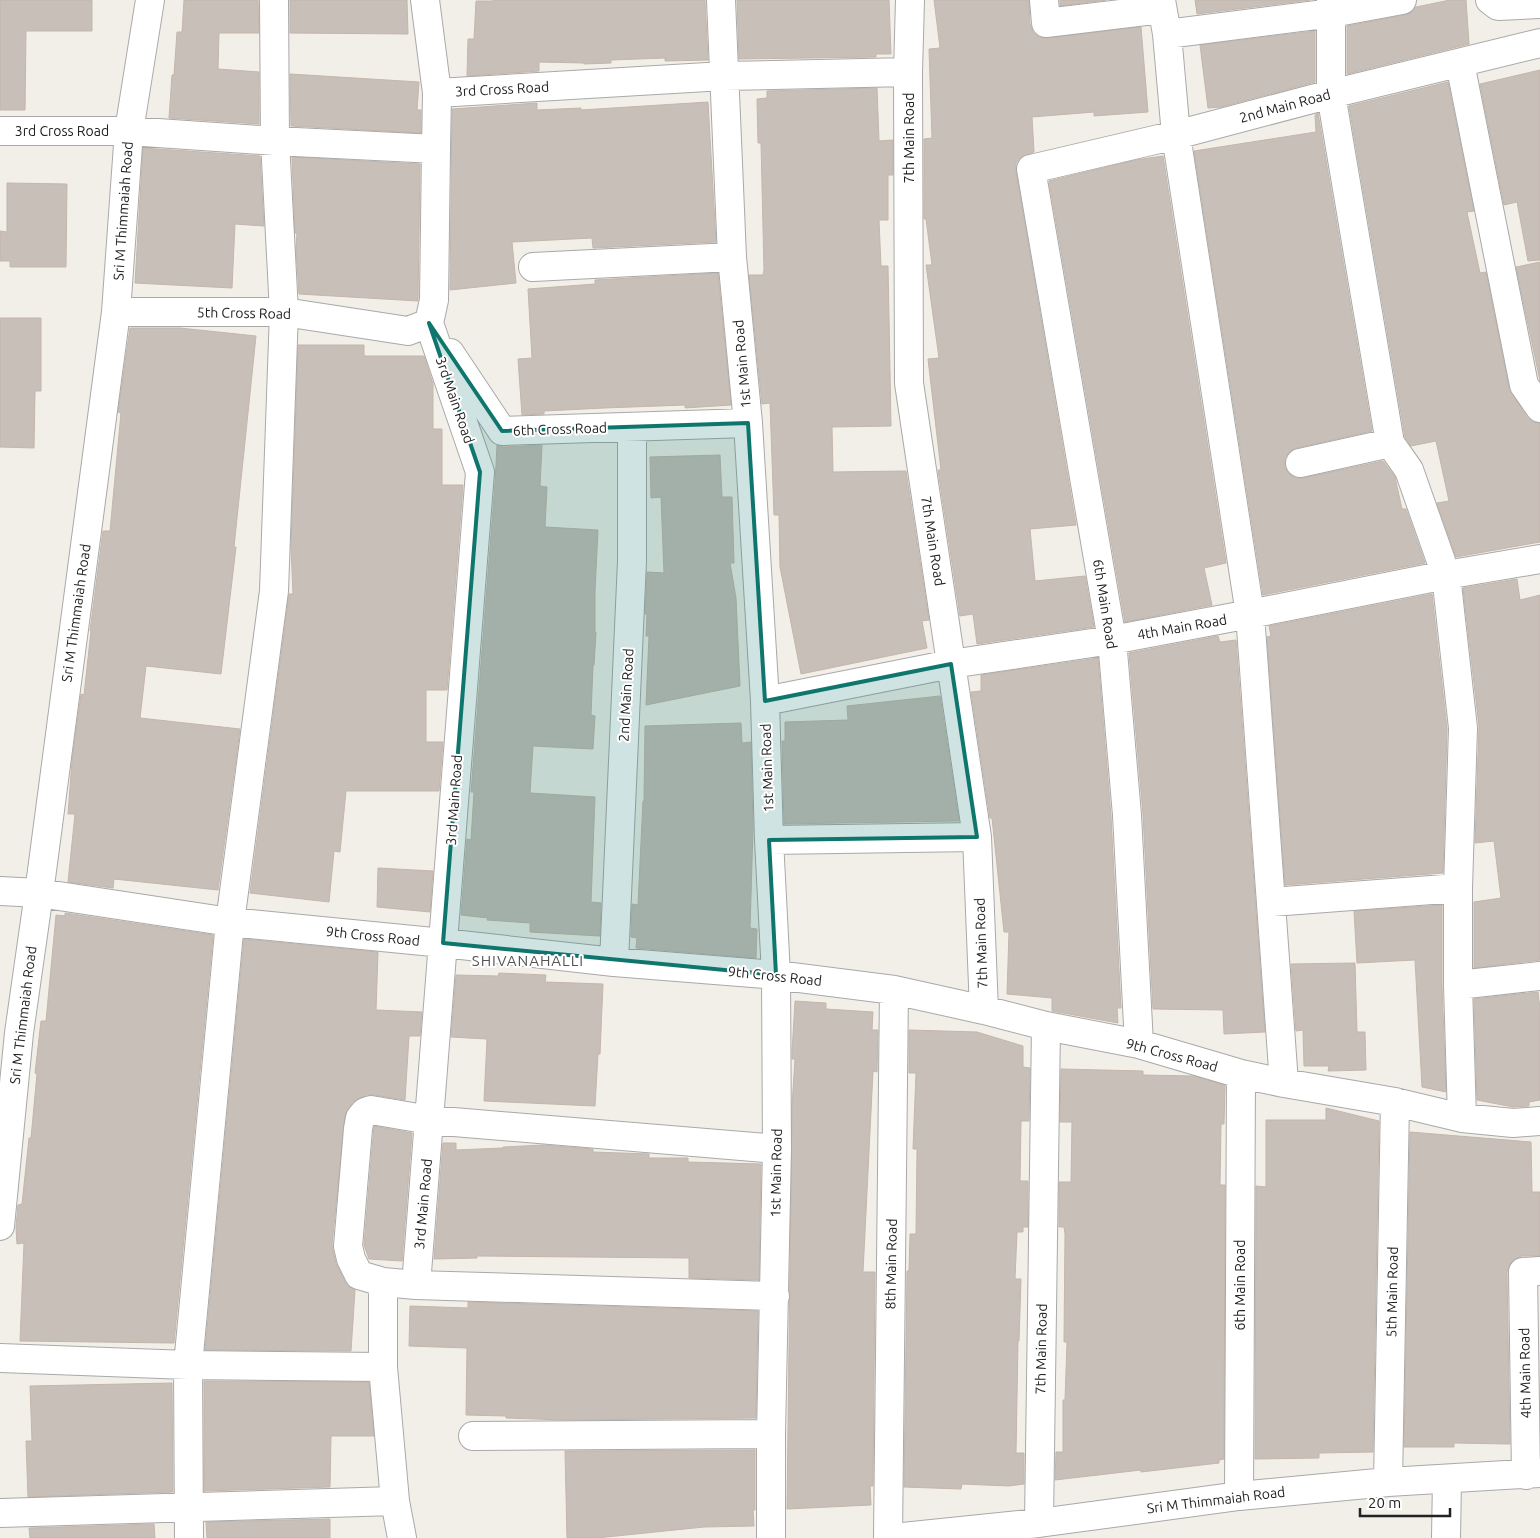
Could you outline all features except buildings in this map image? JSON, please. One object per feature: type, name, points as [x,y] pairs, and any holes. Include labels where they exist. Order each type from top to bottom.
[{"type":"street","name":"Sri M Thimmaiah Road","points":[[0,1226],[19,1033],[116,312],[129,131],[150,0]]},
{"type":"street","points":[[189,1538],[188,1364],[230,922],[274,591],[284,312],[275,140],[274,0]]},
{"type":"street","points":[[425,0],[437,93]]},
{"type":"street","name":"1st Main Road","points":[[721,0],[732,257],[748,423],[765,702],[769,840],[776,975],[777,1149],[771,1434],[771,1538]]},
{"type":"street","name":"7th Main Road","points":[[910,0],[908,72],[909,383],[977,837],[984,1010]]},
{"type":"street","points":[[1044,0],[1046,23],[1402,0]]},
{"type":"street","points":[[1490,0],[1498,6],[1540,4]]},
{"type":"street","points":[[1331,6],[1331,94],[1390,443],[1409,470],[1446,575],[1464,728],[1458,888],[1458,985],[1462,1118]]},
{"type":"street","points":[[1163,14],[1176,135],[1250,614],[1284,1083]]},
{"type":"street","name":"2nd Main Road","points":[[1031,169],[1176,135],[1331,94],[1540,43]]},
{"type":"street","points":[[1460,63],[1524,385],[1540,408]]},
{"type":"street","name":"3rd Cross Road","points":[[0,131],[129,131],[436,148],[437,93],[724,76],[908,72]]},
{"type":"street","points":[[429,322],[434,300],[436,148]]},
{"type":"street","name":"6th Main Road","points":[[1031,169],[1112,640],[1127,815],[1139,1044]]},
{"type":"street","points":[[533,267],[732,257]]},
{"type":"street","name":"5th Cross Road","points":[[116,312],[284,312],[408,331],[429,322]]},
{"type":"street","name":"6th Cross Road","points":[[429,322],[502,431],[748,423]]},
{"type":"street","name":"3rd Main Road","points":[[416,1285],[480,472],[429,322]]},
{"type":"street","name":"2nd Main Road","points":[[614,962],[632,561],[632,427]]},
{"type":"street","points":[[1300,463],[1390,443]]},
{"type":"street","name":"4th Main Road","points":[[765,702],[951,664],[1112,640],[1446,575],[1540,559]]},
{"type":"street","points":[[769,840],[977,837]]},
{"type":"street","points":[[1272,902],[1458,888]]},
{"type":"street","name":"9th Cross Road","points":[[0,891],[39,893],[230,922],[614,962],[776,975],[894,990],[1046,1026],[1139,1044],[1241,1074],[1284,1083],[1395,1102],[1462,1118],[1512,1123],[1540,1121]]},
{"type":"street","points":[[1458,985],[1540,976]]},
{"type":"street","name":"8th Main Road","points":[[888,1538],[894,990]]},
{"type":"street","name":"7th Main Road","points":[[1039,1523],[1046,1026]]},
{"type":"street","name":"6th Main Road","points":[[1239,1496],[1241,1074]]},
{"type":"street","name":"5th Main Road","points":[[1388,1482],[1395,1102]]},
{"type":"street","points":[[775,1296],[416,1285],[383,1282],[359,1274],[350,1259],[348,1246],[358,1129],[360,1118],[365,1112],[371,1110],[430,1120],[777,1149]]},
{"type":"street","name":"4th Main Road","points":[[1532,1271],[1533,1474]]},
{"type":"street","points":[[383,1282],[383,1367],[395,1501],[402,1538]]},
{"type":"street","points":[[0,1358],[188,1364],[383,1367]]},
{"type":"street","points":[[473,1436],[771,1434]]},
{"type":"street","name":"Sri M Thimmaiah Road","points":[[893,1538],[1039,1523],[1239,1496],[1388,1482],[1533,1474]]},
{"type":"street","points":[[1446,1538],[1448,1479]]},
{"type":"street","points":[[0,1513],[395,1501]]},
{"type":"highlighted area","points":[[429,323],[502,431],[748,423],[765,701],[951,664],[977,837],[769,840],[776,975],[443,943],[480,472]]},
{"type":"district","name":"SHIVANAHALLI","points":[[528,960]]}]
